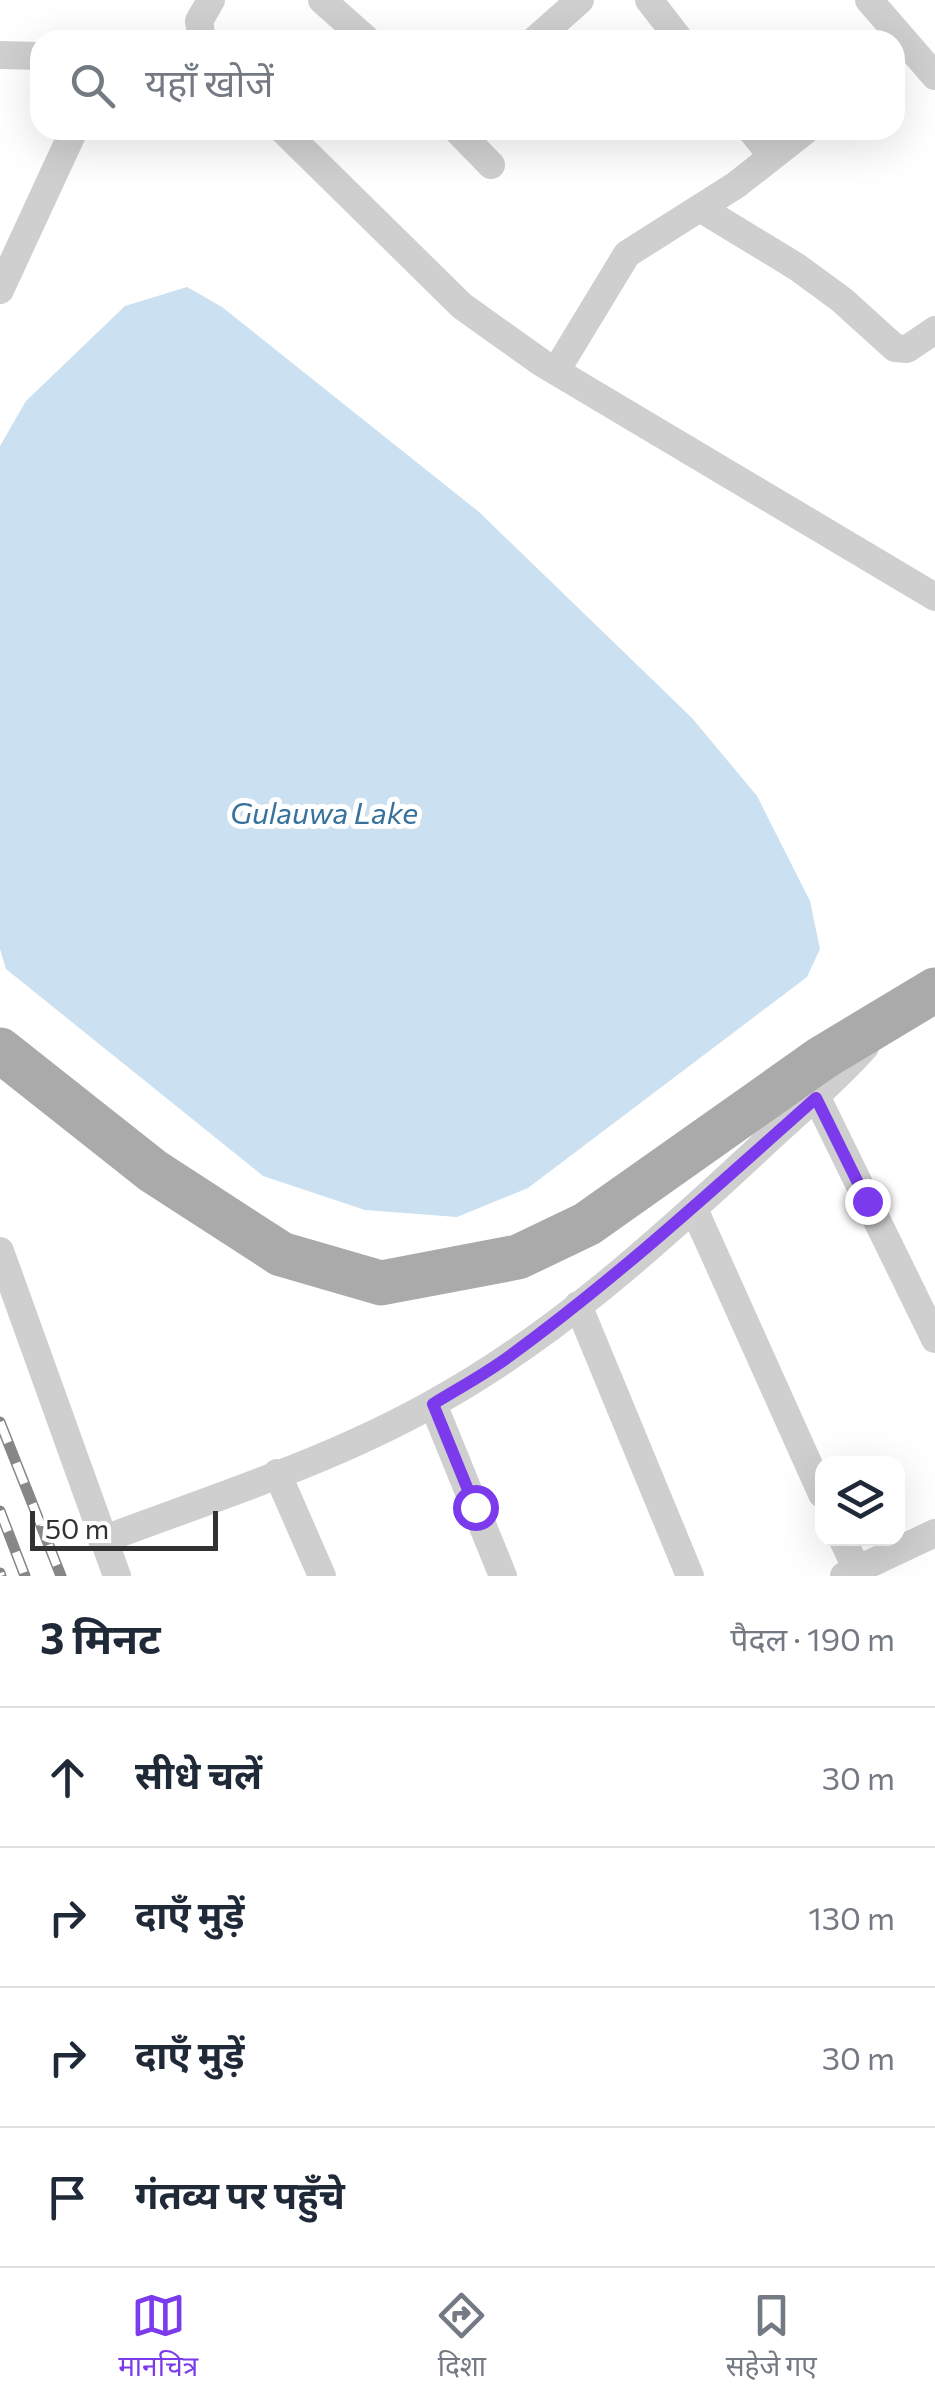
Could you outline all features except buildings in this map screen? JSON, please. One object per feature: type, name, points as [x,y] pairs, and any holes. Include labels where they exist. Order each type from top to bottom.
[{"type":"main road","points":[[0,1050],[153,1171],[281,1254],[382,1282],[518,1258],[588,1224],[822,1058],[935,990]]},
{"type":"street","points":[[322,0],[356,30]]},
{"type":"street","points":[[546,30],[580,0]]},
{"type":"street","points":[[649,0],[672,30]]},
{"type":"street","points":[[869,0],[888,30]]},
{"type":"street","points":[[0,55],[30,56]]},
{"type":"street","points":[[905,55],[935,76]]},
{"type":"street","points":[[0,290],[69,140]]},
{"type":"street","points":[[293,140],[462,306],[556,371],[935,597]]},
{"type":"street","points":[[467,140],[491,164]]},
{"type":"street","points":[[759,140],[772,156]]},
{"type":"street","points":[[556,371],[627,254],[700,208],[793,140]]},
{"type":"street","points":[[700,208],[797,267],[842,300],[895,348],[907,349],[935,330]]},
{"type":"street","points":[[102,1540],[346,1448],[433,1404],[507,1358],[694,1209],[816,1098],[896,1013]]},
{"type":"street","points":[[816,1098],[935,1339]]},
{"type":"street","points":[[694,1209],[815,1478]]},
{"type":"street","points":[[0,1252],[117,1576]]},
{"type":"street","points":[[578,1304],[690,1576]]},
{"type":"street","points":[[433,1404],[503,1576]]},
{"type":"street","points":[[277,1473],[322,1576]]},
{"type":"street","points":[[844,1546],[850,1573],[935,1533]]},
{"type":"water","name":"Gulauwa Lake","points":[[187,287],[222,307],[479,512],[692,718],[757,796],[810,901],[820,949],[807,977],[528,1188],[457,1217],[365,1210],[263,1176],[6,969],[0,949],[0,446],[26,401],[125,306]]},
{"type":"railway","points":[[0,1422],[61,1576]]},
{"type":"railway","points":[[0,1511],[25,1576]]},
{"type":"route","points":[[475,1507],[433,1404],[507,1358],[578,1304],[694,1209],[816,1098],[867,1201]]}]
